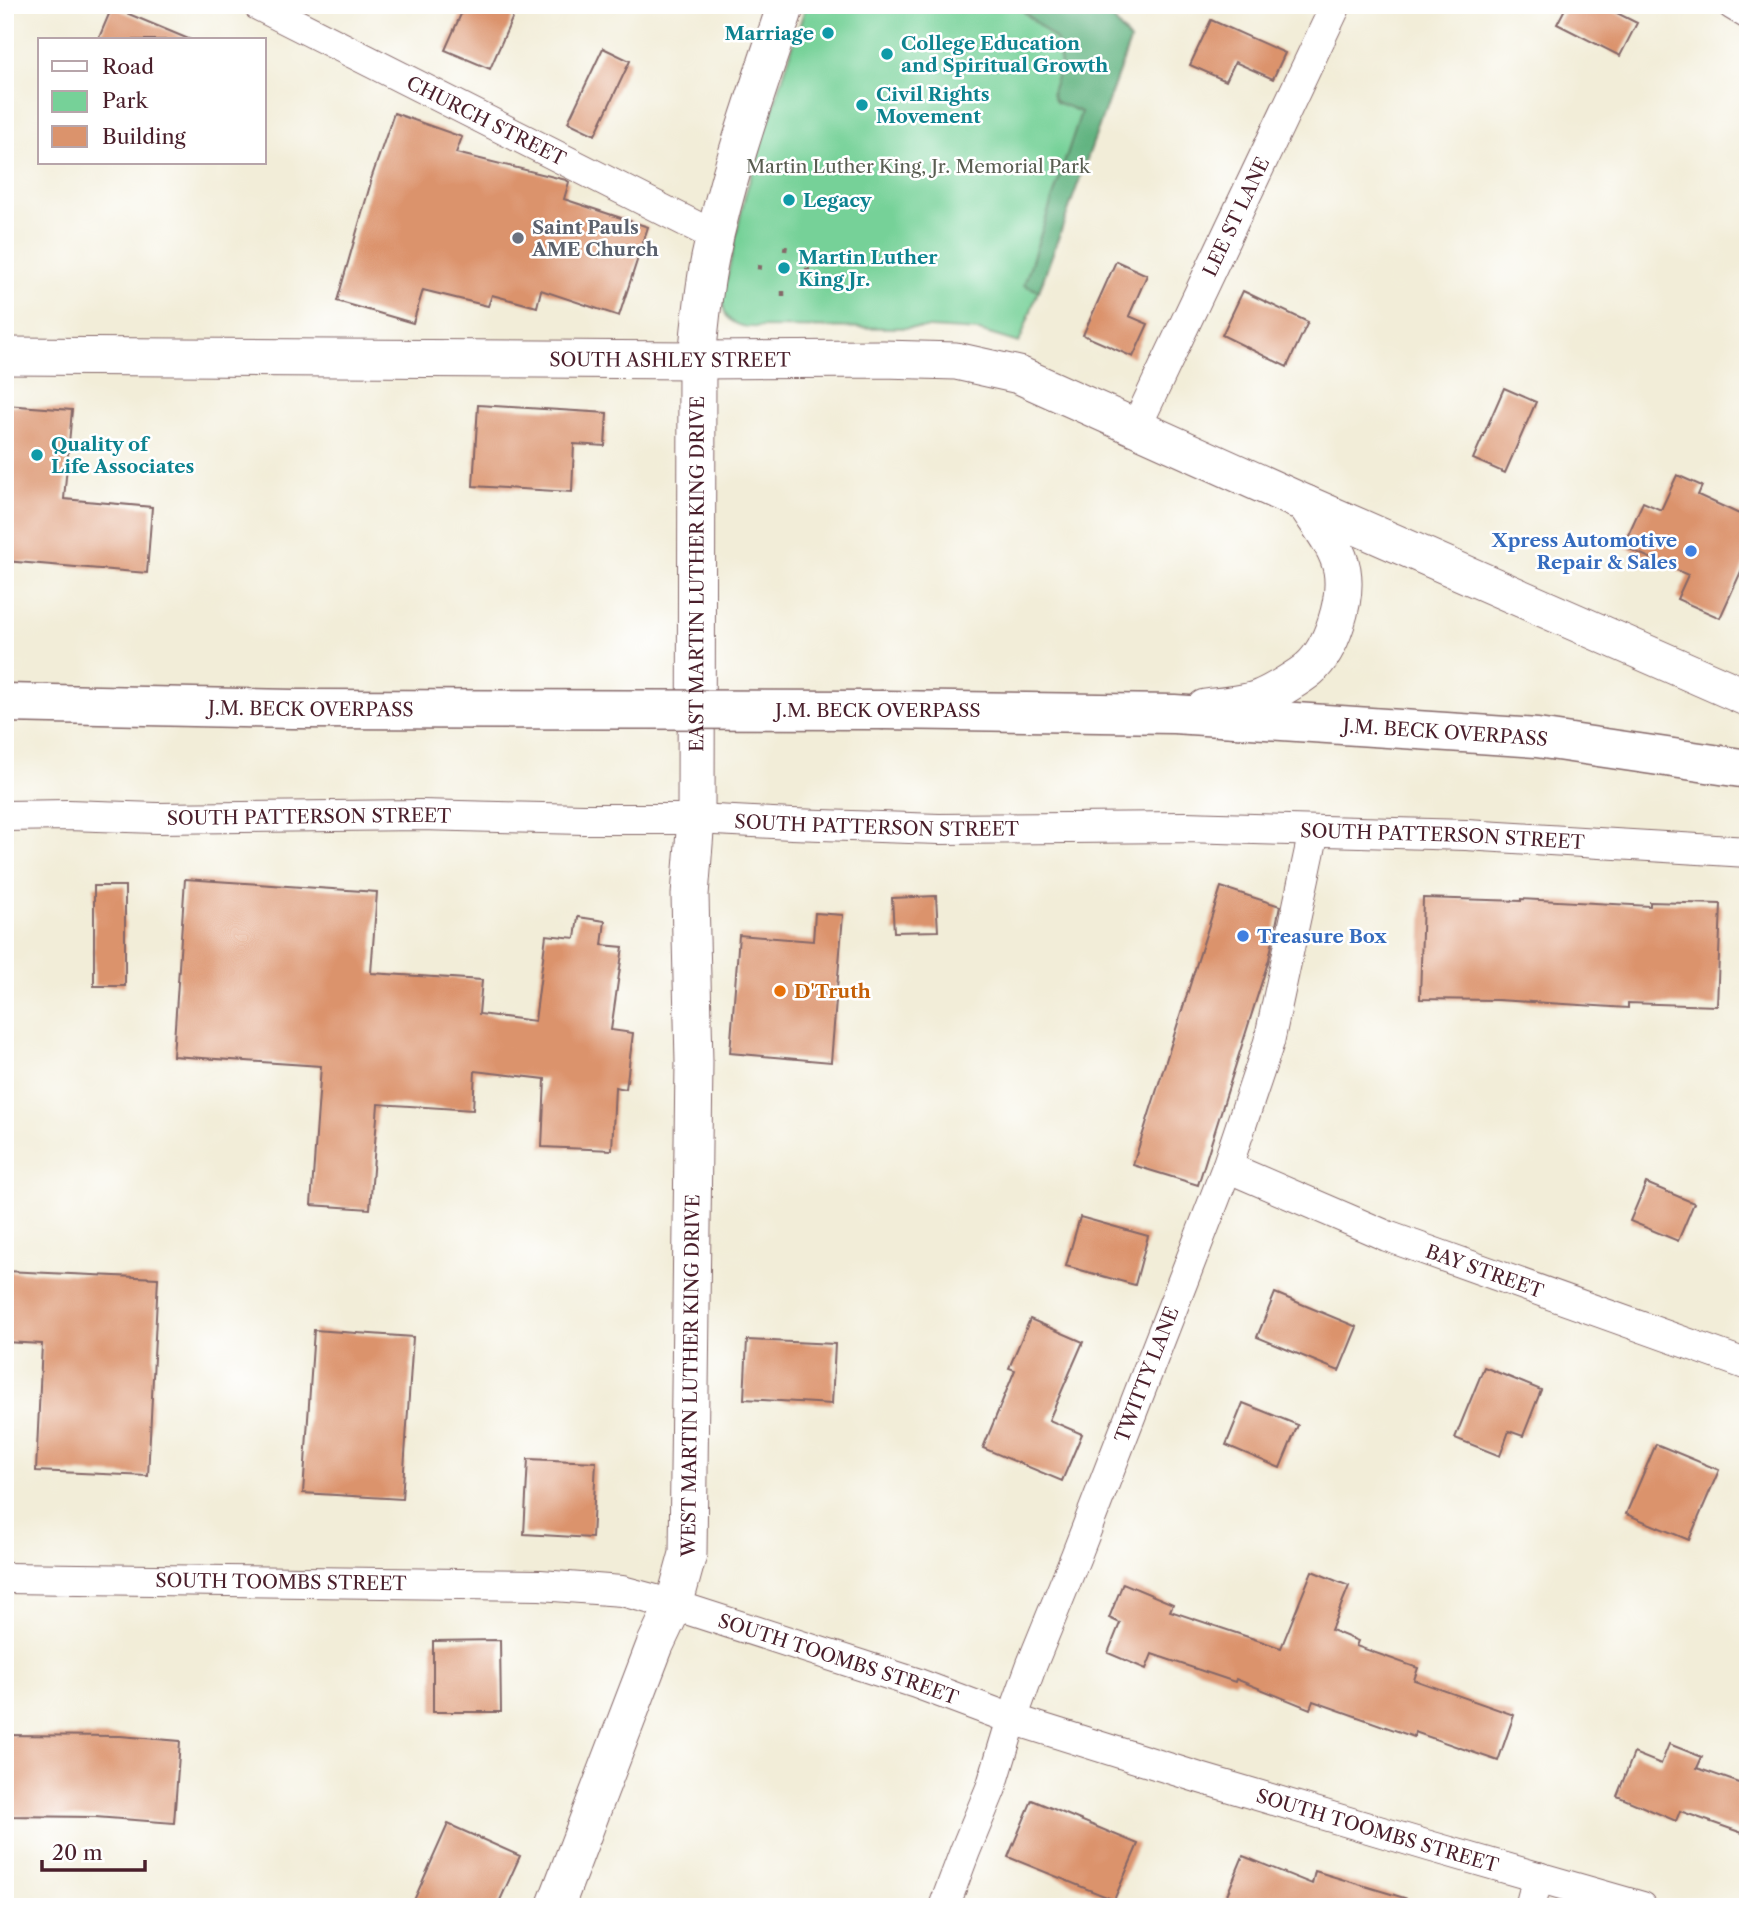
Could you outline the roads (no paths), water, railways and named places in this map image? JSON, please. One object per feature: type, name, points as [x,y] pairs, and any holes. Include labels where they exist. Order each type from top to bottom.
[{"type":"main road","name":"J.M. BECK OVERPASS","points":[[5,703],[292,709],[884,709],[1174,714],[1537,738],[1748,769]]},
{"type":"street","name":"CHURCH STREET","points":[[258,5],[715,236]]},
{"type":"street","name":"EAST MARTIN LUTHER KING DRIVE","points":[[696,819],[697,360],[703,297],[732,166],[786,5]]},
{"type":"street","name":"LEE ST LANE","points":[[1136,427],[1336,5]]},
{"type":"street","points":[[1732,5],[1748,14]]},
{"type":"street","name":"SOUTH ASHLEY STREET","points":[[5,356],[950,360],[1019,375],[1306,505],[1748,698]]},
{"type":"street","points":[[1174,714],[1261,699],[1310,669],[1324,649],[1337,620],[1343,596],[1342,570],[1334,546],[1306,505]]},
{"type":"street","name":"SOUTH PATTERSON STREET","points":[[5,816],[157,818],[420,815],[696,819],[939,829],[1185,827],[1466,835],[1748,852]]},
{"type":"street","name":"WEST MARTIN LUTHER KING DRIVE","points":[[555,1907],[655,1645],[674,1605],[688,1554],[694,1062],[690,895],[696,819]]},
{"type":"street","name":"TWITTY LANE","points":[[944,1907],[991,1788],[1032,1664],[1227,1167],[1269,1042],[1314,831]]},
{"type":"street","name":"BAY STREET","points":[[1227,1167],[1387,1236],[1748,1366]]},
{"type":"street","name":"SOUTH TOOMBS STREET","points":[[5,1578],[540,1585],[622,1591],[674,1605],[916,1683],[1012,1718],[1213,1782],[1642,1907]]},
{"type":"street","points":[[1530,1907],[1538,1877]]},
{"type":"place","name":"Marriage","points":[[828,33]]},
{"type":"place","name":"College Education and Spiritual Growth","points":[[887,54]]},
{"type":"place","name":"Civil Rights Movement","points":[[862,105]]},
{"type":"place","name":"Legacy","points":[[789,200]]},
{"type":"place","name":"Saint Pauls AME Church","points":[[518,238]]},
{"type":"place","name":"Martin Luther King Jr.","points":[[784,268]]},
{"type":"place","name":"Quality of Life Associates","points":[[37,455]]},
{"type":"place","name":"Xpress Automotive Repair & Sales","points":[[1691,551]]},
{"type":"place","name":"Treasure Box","points":[[1243,936]]},
{"type":"place","name":"D'Truth","points":[[780,991]]},
{"type":"park label","name":"Martin Luther King, Jr. Memorial Park","points":[[918,166]]}]
